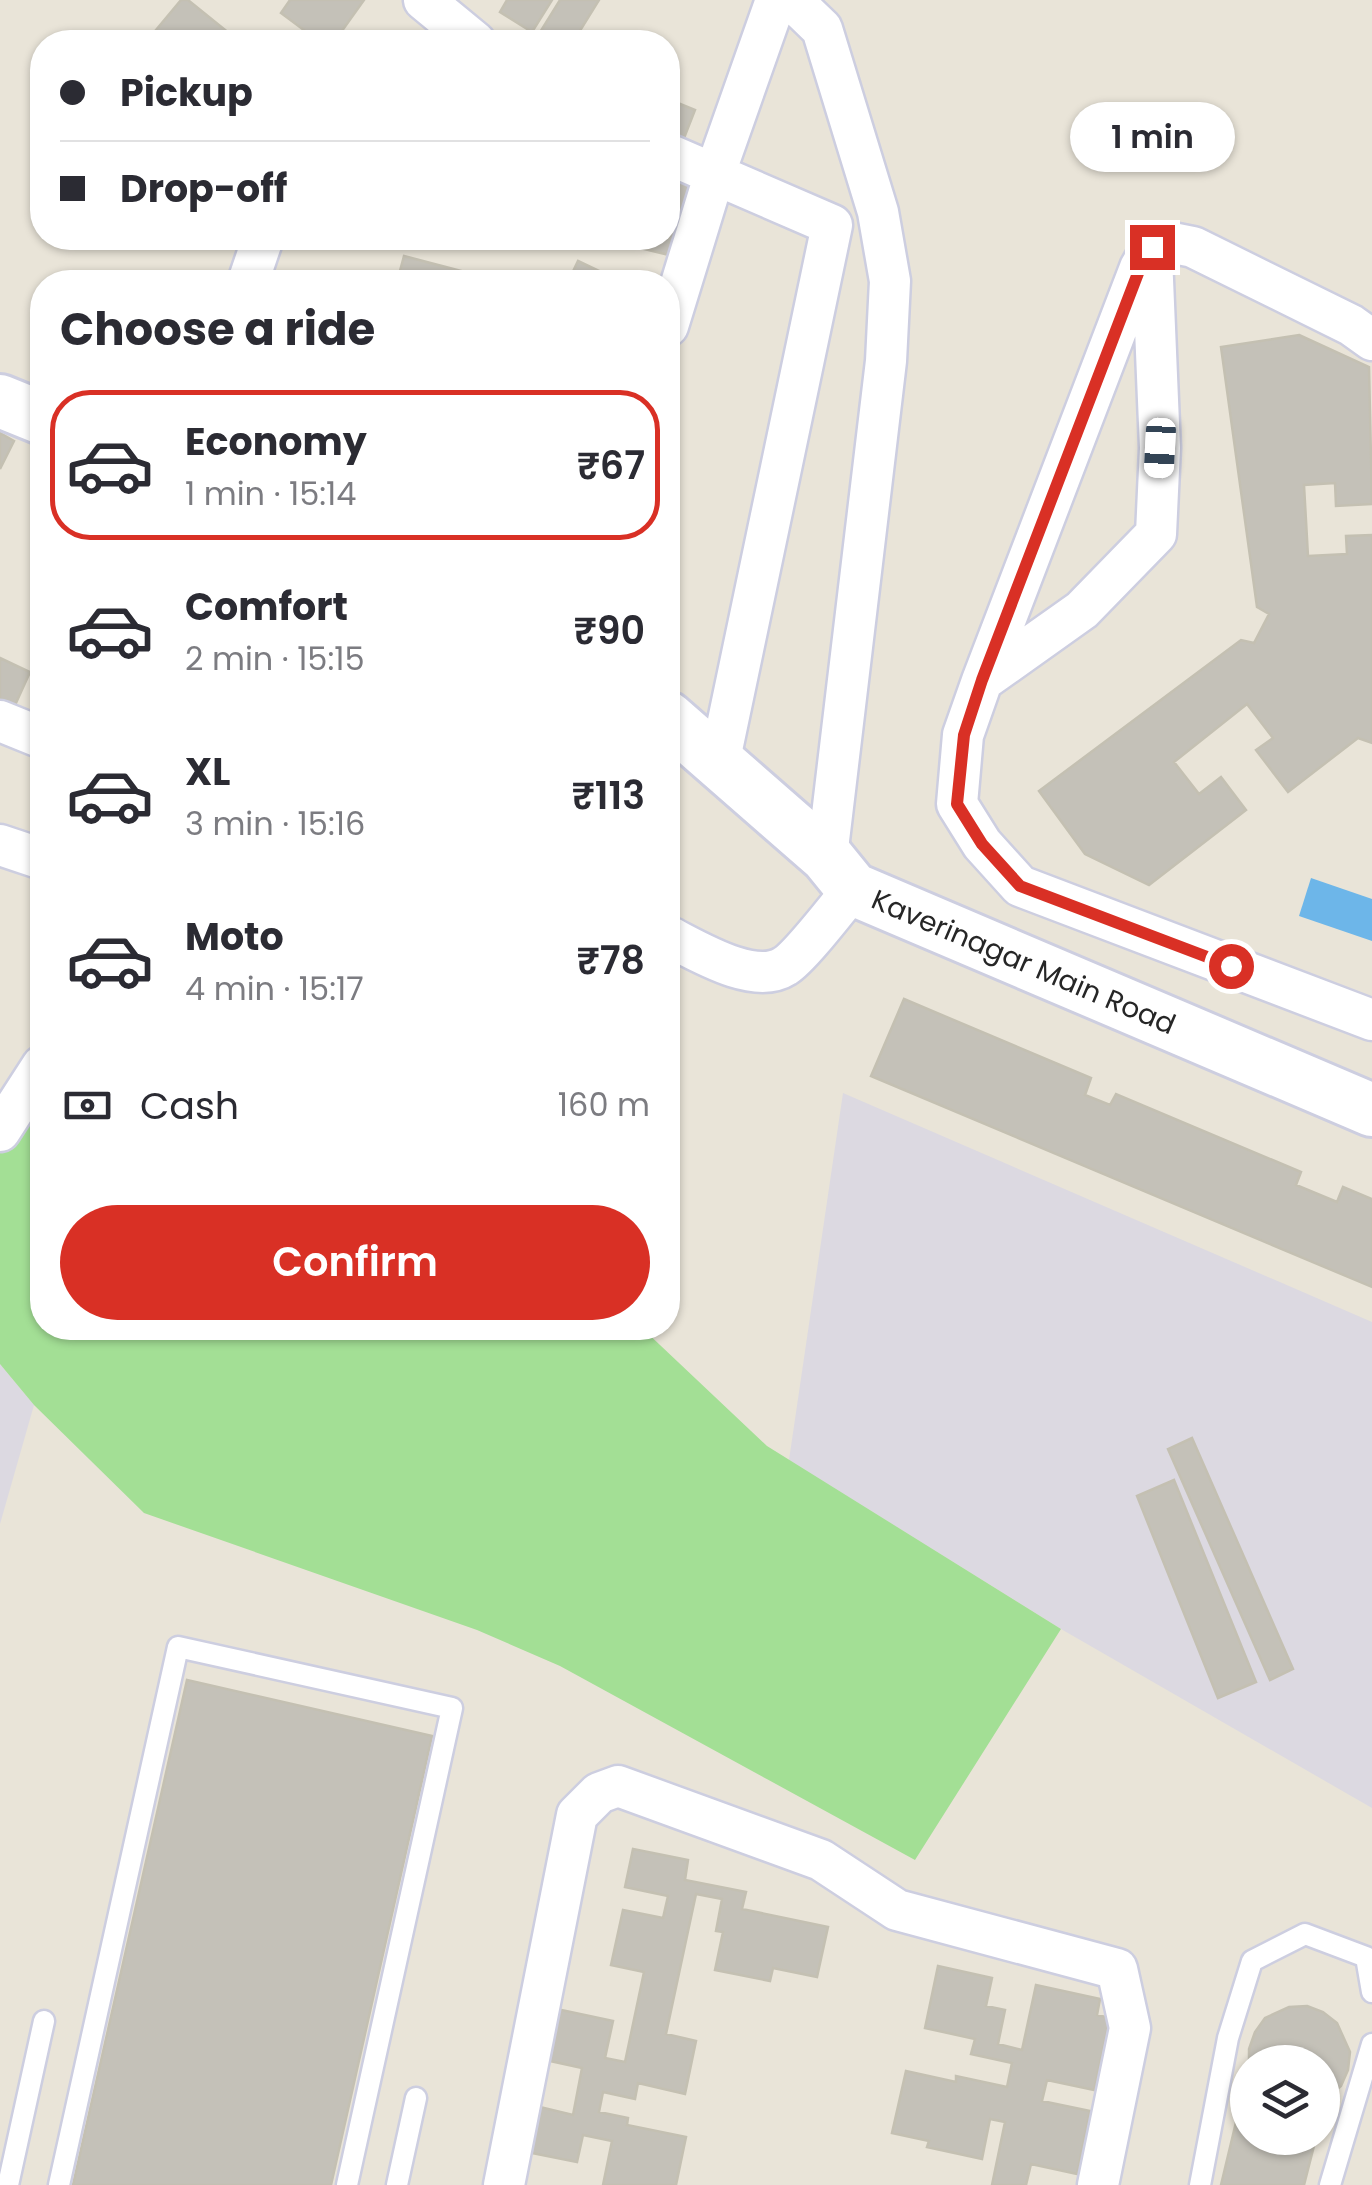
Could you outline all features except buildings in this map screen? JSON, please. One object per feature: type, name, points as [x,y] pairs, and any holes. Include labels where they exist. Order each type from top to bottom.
[{"type":"street","points":[[424,0],[460,30]]},
{"type":"street","points":[[680,287],[776,0]]},
{"type":"street","points":[[680,942],[730,967],[766,972],[785,967],[840,873],[890,281],[878,212],[822,29],[792,0]]},
{"type":"street","points":[[680,159],[832,225],[718,764]]},
{"type":"street","points":[[1372,340],[1351,325],[1193,246],[1172,243],[1152,247],[1140,268],[982,680],[964,735],[957,804],[982,844],[1020,886],[1372,1020]]},
{"type":"street","points":[[982,680],[1082,610],[1156,534],[1160,448],[1152,247]]},
{"type":"street","points":[[0,401],[30,413]]},
{"type":"street","points":[[0,721],[30,733]]},
{"type":"street","name":"Kaverinagar Main Road","points":[[680,729],[840,873],[1372,1110]]},
{"type":"street","points":[[0,845],[30,856]]},
{"type":"street","points":[[0,1130],[30,1084]]},
{"type":"street","points":[[504,2185],[577,1815],[599,1793],[618,1786],[821,1860],[897,1910],[1117,1969],[1130,2028],[1098,2185]]},
{"type":"lane","points":[[59,2185],[178,1647],[452,1708],[347,2185]]},
{"type":"lane","points":[[1200,2185],[1228,2038],[1252,1961],[1305,1934],[1366,1957],[1372,1992]]},
{"type":"lane","points":[[8,2185],[44,2021]]},
{"type":"lane","points":[[1330,2185],[1372,2044]]},
{"type":"lane","points":[[397,2185],[416,2098]]},
{"type":"shaded area","points":[[843,1093],[1372,1322],[1372,1808],[1061,1629],[789,1460]]},
{"type":"shaded area","points":[[0,1364],[34,1405],[0,1524]]},
{"type":"green space","points":[[30,1114],[30,1340],[655,1340],[767,1446],[1061,1629],[915,1860],[560,1666],[477,1630],[144,1513],[34,1405],[0,1364],[0,1151]]},
{"type":"water","points":[[1311,878],[1372,899],[1372,941],[1299,916]]},
{"type":"route","points":[[1152,247],[1140,268],[982,680],[964,735],[957,804],[982,844],[1020,886],[1231,966]]}]
